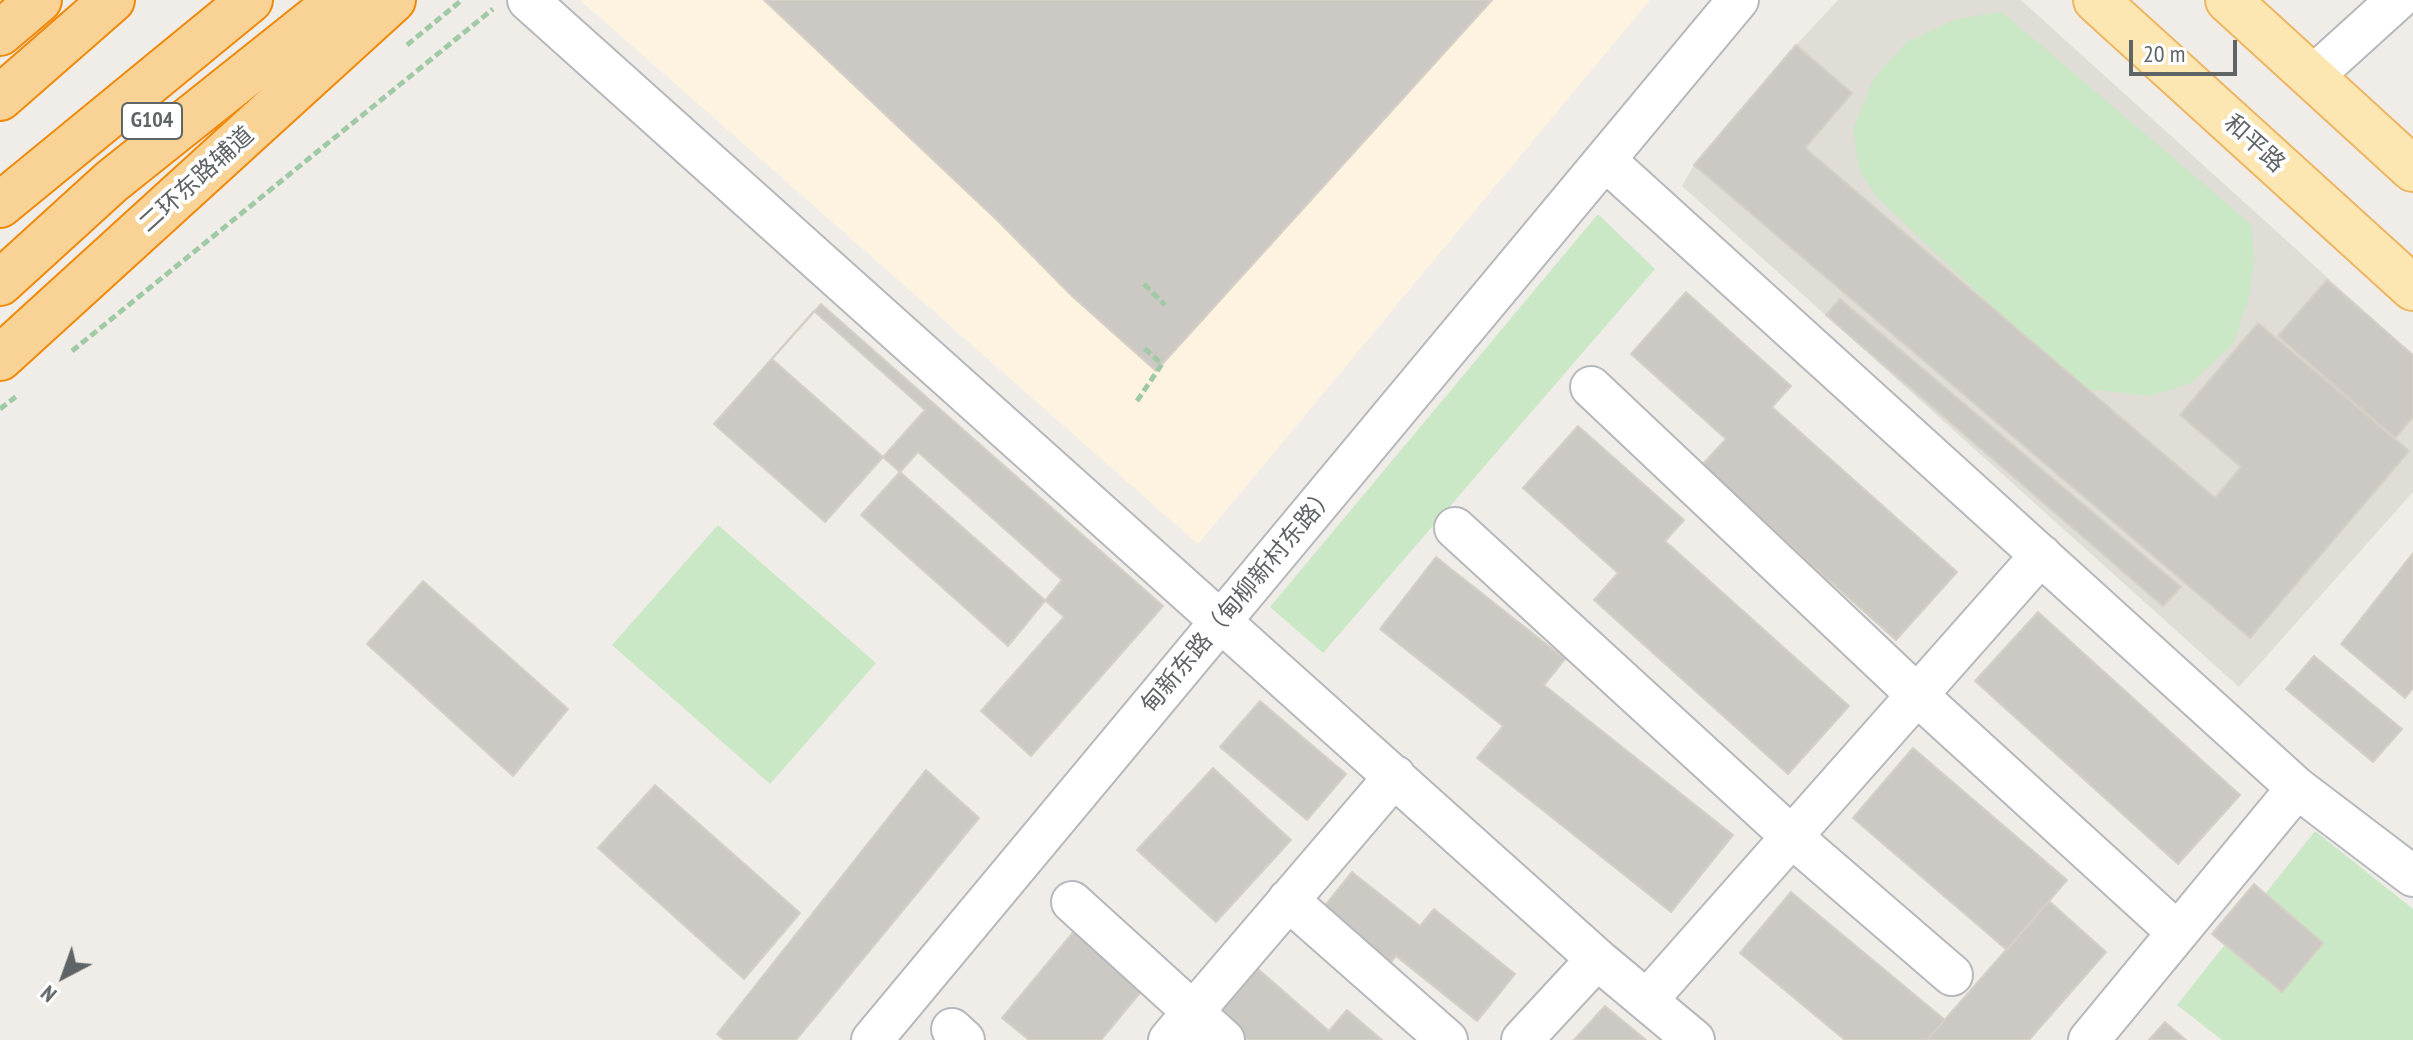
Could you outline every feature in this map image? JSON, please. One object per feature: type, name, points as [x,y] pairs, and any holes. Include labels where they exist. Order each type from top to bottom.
[{"type":"highway","points":[[0,33],[39,0]]},
{"type":"highway","points":[[0,64],[73,0]]},
{"type":"highway","points":[[0,98],[112,0]]},
{"type":"highway","points":[[0,205],[250,0]]},
{"type":"highway","name":"G104","points":[[0,245],[229,58],[307,0]]},
{"type":"highway","points":[[0,283],[112,181],[339,0]]},
{"type":"highway","name":"二环东路辅道","points":[[10,375],[393,0]]},
{"type":"main road","name":"和平路","points":[[2096,0],[2413,288]]},
{"type":"main road","points":[[2228,0],[2413,169]]},
{"type":"street","points":[[528,0],[1597,959],[1694,1040]]},
{"type":"street","name":"甸新东路（甸柳新村东路）","points":[[1605,160],[1617,116],[1713,0]]},
{"type":"street","name":"甸新东路（甸柳新村东路）","points":[[872,1040],[1738,0]]},
{"type":"street","points":[[2312,77],[2397,0]]},
{"type":"street","points":[[1605,160],[2297,788],[2413,876]]},
{"type":"street","points":[[1591,387],[1917,695],[2177,932]]},
{"type":"street","points":[[1455,528],[1792,837],[1952,975]]},
{"type":"street","points":[[1647,1000],[2041,555]]},
{"type":"street","points":[[1180,1027],[1395,776]]},
{"type":"street","points":[[2089,1040],[2297,788]]},
{"type":"street","points":[[1288,900],[1447,1040]]},
{"type":"street","points":[[1072,902],[1180,1027],[1224,1040]]},
{"type":"street","points":[[1522,1040],[1597,959]]},
{"type":"path","points":[[67,355],[503,0]]},
{"type":"path","points":[[1144,284],[1165,305]]},
{"type":"path","points":[[1137,401],[1162,364],[1142,346]]},
{"type":"path","points":[[0,409],[10,375]]},
{"type":"shaded area","points":[[580,0],[1650,0],[1198,544]]},
{"type":"shaded area","points":[[1838,0],[2021,0],[2413,355],[2413,492],[2239,687],[1682,186],[1694,165]]},
{"type":"green space","points":[[2002,12],[2252,225],[2254,263],[2248,302],[2232,345],[2191,383],[2151,396],[2078,388],[1879,199],[1860,172],[1853,130],[1874,78],[1907,42],[1956,19]]},
{"type":"green space","points":[[1598,214],[1655,269],[1323,653],[1270,607]]},
{"type":"green space","points":[[718,525],[876,663],[770,784],[612,645]]},
{"type":"green space","points":[[2315,831],[2413,909],[2413,1040],[2222,1040],[2177,1005]]},
{"type":"building","points":[[764,0],[1492,0],[1156,371],[1072,296],[998,221]]},
{"type":"building","points":[[1796,45],[1852,93],[1805,148],[2215,498],[2241,467],[2180,415],[2258,323],[2409,451],[2250,638],[1694,165]]},
{"type":"building","points":[[2327,280],[2413,355],[2413,417],[2395,438],[2278,336]]},
{"type":"building","points":[[1686,292],[1791,386],[1772,407],[1957,572],[1896,640],[1701,466],[1726,439],[1631,354]]},
{"type":"building","points":[[1840,299],[2181,587],[2163,606],[1826,315]]},
{"type":"building","points":[[821,304],[1163,606],[1031,756],[981,711],[1064,617],[772,359]]},
{"type":"building","points":[[814,311],[925,410],[825,522],[714,424]]},
{"type":"building","points":[[1578,426],[1684,520],[1665,541],[1849,706],[1788,774],[1594,600],[1618,573],[1523,488]]},
{"type":"building","points":[[918,452],[1062,580],[1008,646],[861,515]]},
{"type":"building","points":[[2413,553],[2413,688],[2405,698],[2341,644]]},
{"type":"building","points":[[1436,557],[1565,659],[1544,685],[1733,835],[1671,912],[1477,758],[1503,726],[1380,629]]},
{"type":"building","points":[[423,581],[568,709],[513,776],[367,644]]},
{"type":"building","points":[[2038,612],[2240,795],[2178,864],[1975,681]]},
{"type":"building","points":[[2314,656],[2402,729],[2373,762],[2286,689]]},
{"type":"building","points":[[1260,701],[1346,774],[1307,820],[1220,747]]},
{"type":"building","points":[[1913,748],[2067,880],[2007,950],[1853,818]]},
{"type":"building","points":[[1213,768],[1291,840],[1216,922],[1137,850]]},
{"type":"building","points":[[926,770],[979,818],[796,1040],[724,1040],[717,1034]]},
{"type":"building","points":[[655,785],[800,913],[744,979],[598,848]]},
{"type":"building","points":[[1352,872],[1420,926],[1434,909],[1515,974],[1477,1021],[1396,956],[1384,971],[1315,918]]},
{"type":"building","points":[[2254,884],[2323,943],[2282,992],[2212,934]]},
{"type":"building","points":[[1791,892],[1945,1020],[1927,1040],[1845,1040],[1740,953]]},
{"type":"building","points":[[2049,901],[2106,952],[2029,1040],[1927,1040]]},
{"type":"building","points":[[1075,930],[1144,988],[1101,1040],[1029,1040],[1002,1018]]},
{"type":"building","points":[[1258,969],[1329,1031],[1347,1010],[1382,1040],[1235,1040],[1213,1021]]},
{"type":"building","points":[[1605,1006],[1646,1040],[1574,1040]]},
{"type":"building","points":[[2165,1022],[2186,1040],[2149,1040]]}]
